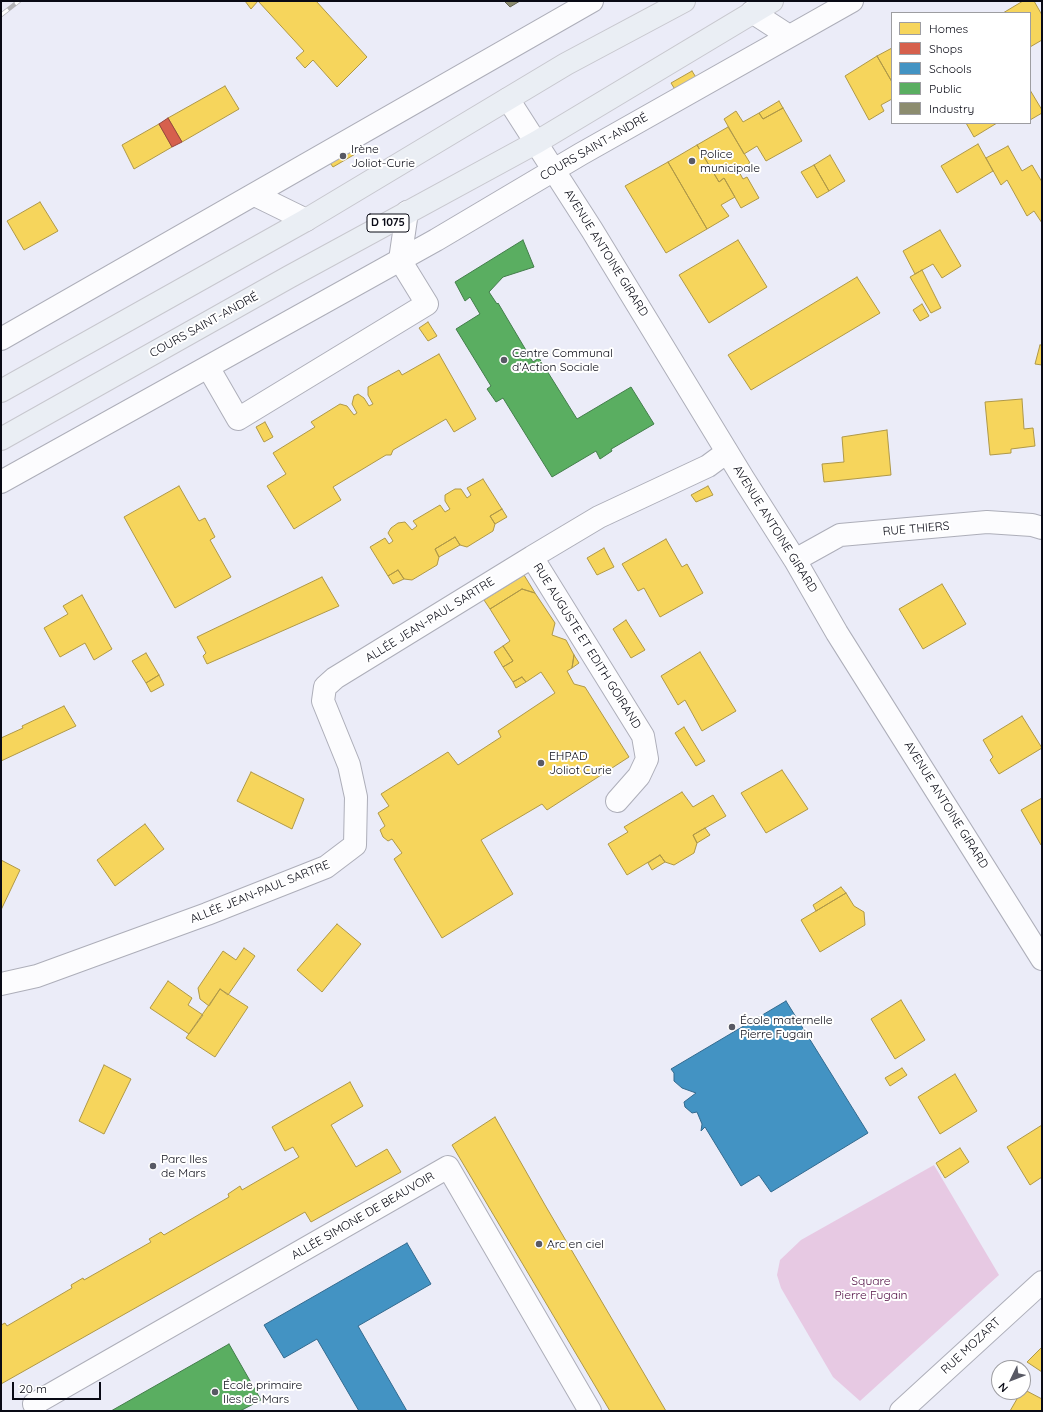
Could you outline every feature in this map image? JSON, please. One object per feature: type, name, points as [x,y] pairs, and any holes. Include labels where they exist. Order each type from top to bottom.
[{"type":"main road","points":[[1,391],[306,220],[582,56],[684,1]]},
{"type":"main road","name":"COURS SAINT-ANDRÉ","points":[[1,439],[282,281],[536,142],[772,1]]},
{"type":"street","points":[[1,339],[592,1]]},
{"type":"street","name":"COURS SAINT-ANDRÉ","points":[[1,482],[436,240],[554,170],[852,1]]},
{"type":"street","points":[[752,12],[789,36]]},
{"type":"street","name":"AVENUE ANTOINE GIRARD","points":[[508,99],[592,230],[727,452],[795,560],[837,633],[1019,920],[1042,959]]},
{"type":"street","points":[[255,194],[306,220]]},
{"type":"street","points":[[208,367],[238,419],[427,304],[400,260],[407,212]]},
{"type":"street","name":"RUE AUGUSTE ET EDITH GOIRAND","points":[[617,801],[639,776],[647,759],[643,736],[532,557],[599,517],[708,466],[727,452]]},
{"type":"street","name":"RUE THIERS","points":[[795,560],[840,536],[987,522],[1032,525],[1042,528]]},
{"type":"street","name":"ALLÉE JEAN-PAUL SARTRE","points":[[1,984],[37,976],[207,914],[326,867],[355,845],[356,797],[348,765],[323,701],[325,687],[335,678],[532,557]]},
{"type":"street","name":"ALLÉE SIMONE DE BEAUVOIR","points":[[34,1404],[448,1167],[590,1411]]},
{"type":"street","name":"RUE MOZART","points":[[901,1411],[1042,1282]]},
{"type":"green space","name":"Square Pierre Fugain","points":[[934,1165],[999,1275],[860,1401],[833,1377],[781,1288],[777,1275],[780,1260],[801,1240]]},
{"type":"building: Homes","points":[[245,1],[258,1],[251,9]]},
{"type":"building: Homes","points":[[258,1],[316,1],[367,57],[337,87],[313,60],[305,68],[296,58],[304,51]]},
{"type":"building: Homes","points":[[1023,1],[1034,1],[1042,15],[1042,40],[1031,46],[1031,12],[1005,12]]},
{"type":"building: Homes","points":[[891,49],[891,80],[877,56]]},
{"type":"building: Homes","points":[[877,56],[891,80],[891,100],[881,105],[884,111],[869,120],[845,76]]},
{"type":"building: Homes","points":[[692,71],[697,79],[676,91],[671,83]]},
{"type":"building: Homes","points":[[225,86],[239,109],[182,142],[168,118]]},
{"type":"building: Homes","points":[[1031,92],[1042,110],[1042,113],[1031,119]]},
{"type":"building: Homes","points":[[779,101],[783,108],[763,119],[759,113]]},
{"type":"building: Homes","points":[[783,108],[802,141],[766,161],[757,146],[744,154],[724,119],[736,111],[743,122],[759,113],[763,119]]},
{"type":"building: Homes","points":[[159,124],[172,147],[134,169],[122,145]]},
{"type":"building: Homes","points":[[967,124],[995,124],[974,137]]},
{"type":"building: Homes","points":[[728,127],[750,163],[738,170],[743,179],[747,177],[759,198],[741,208],[724,178],[719,182],[697,145]]},
{"type":"building: Homes","points":[[978,144],[993,171],[957,193],[941,166]]},
{"type":"building: Homes","name":"Irène Joliot-Curie","points":[[352,145],[357,153],[333,167],[328,160]]},
{"type":"building: Homes","points":[[697,145],[719,182],[724,178],[735,197],[721,205],[729,216],[707,229],[668,162]]},
{"type":"building: Homes","points":[[1008,146],[1022,171],[1032,165],[1042,182],[1042,223],[1034,211],[1027,216],[1007,180],[1001,185],[986,158]]},
{"type":"building: Homes","points":[[830,155],[845,181],[829,191],[814,165]]},
{"type":"building: Homes","points":[[668,162],[707,229],[666,253],[625,186]]},
{"type":"building: Homes","points":[[814,165],[829,191],[817,198],[801,172]]},
{"type":"building: Homes","points":[[40,202],[58,231],[24,250],[7,221]]},
{"type":"building: Homes","points":[[940,230],[961,266],[942,278],[933,264],[915,274],[903,251]]},
{"type":"building: Homes","points":[[738,240],[767,287],[709,323],[679,275]]},
{"type":"building: Homes","points":[[922,270],[941,308],[931,313],[910,277]]},
{"type":"building: Homes","points":[[857,277],[880,313],[751,390],[728,355]]},
{"type":"building: Homes","points":[[922,304],[929,316],[920,321],[913,310]]},
{"type":"building: Homes","points":[[428,322],[437,336],[428,341],[419,328]]},
{"type":"building: Homes","points":[[1040,345],[1042,345],[1042,365],[1035,364]]},
{"type":"building: Homes","points":[[439,354],[476,419],[454,432],[446,419],[393,450],[391,455],[386,455],[333,487],[341,500],[294,529],[267,486],[286,474],[273,453],[315,427],[311,422],[340,404],[347,406],[354,415],[357,413],[352,404],[354,396],[358,394],[364,398],[369,406],[373,404],[368,395],[368,387],[399,370],[402,375]]},
{"type":"building: Homes","points":[[1022,399],[1024,429],[1033,428],[1035,446],[1011,449],[1011,453],[990,455],[985,402]]},
{"type":"building: Homes","points":[[265,422],[273,437],[264,442],[256,427]]},
{"type":"building: Homes","points":[[887,430],[891,475],[824,482],[822,464],[844,462],[842,437]]},
{"type":"building: Homes","points":[[483,479],[502,509],[490,516],[495,524],[493,531],[467,547],[460,545],[455,537],[435,549],[439,557],[437,565],[412,580],[404,579],[398,570],[388,576],[370,547],[385,538],[389,544],[393,541],[388,533],[391,528],[398,523],[405,522],[412,530],[417,526],[413,521],[440,505],[445,512],[450,509],[445,501],[445,495],[455,489],[461,489],[467,498],[471,495],[467,488]]},
{"type":"building: Homes","points":[[179,486],[199,521],[205,518],[215,537],[210,540],[231,577],[175,608],[124,517]]},
{"type":"building: Homes","points":[[708,486],[713,495],[696,502],[691,495]]},
{"type":"building: Homes","points":[[502,509],[507,517],[495,524],[490,516]]},
{"type":"building: Homes","points":[[455,537],[460,545],[439,557],[435,549]]},
{"type":"building: Homes","points":[[666,539],[682,567],[687,564],[703,593],[660,617],[644,588],[638,591],[622,564]]},
{"type":"building: Homes","points":[[604,548],[614,567],[597,575],[587,558]]},
{"type":"building: Homes","points":[[398,570],[404,579],[393,584],[388,576]]},
{"type":"building: Homes","points":[[524,575],[535,593],[522,589],[490,609],[484,600]]},
{"type":"building: Homes","points":[[322,577],[339,606],[207,664],[203,656],[206,653],[197,637]]},
{"type":"building: Homes","points":[[942,584],[966,624],[923,649],[899,609]]},
{"type":"building: Homes","name":"EHPAD Joliot Curie","points":[[522,589],[535,593],[555,623],[552,635],[566,640],[574,655],[572,668],[567,671],[574,684],[585,687],[629,757],[547,810],[542,804],[481,840],[513,894],[442,938],[394,859],[402,853],[392,839],[388,841],[383,837],[380,830],[385,826],[378,813],[389,806],[381,794],[448,752],[458,765],[501,737],[498,731],[555,693],[541,672],[526,682],[522,677],[513,682],[503,667],[513,661],[503,646],[510,641],[490,609]]},
{"type":"building: Homes","points":[[82,595],[112,649],[94,660],[85,643],[60,657],[44,628],[68,614],[63,606]]},
{"type":"building: Homes","points":[[626,620],[645,650],[631,658],[613,629]]},
{"type":"building: Homes","points":[[503,646],[513,661],[503,667],[494,652]]},
{"type":"building: Homes","points":[[700,652],[736,711],[702,731],[685,700],[678,705],[661,676]]},
{"type":"building: Homes","points":[[146,653],[159,675],[146,683],[132,661]]},
{"type":"building: Homes","points":[[574,655],[579,663],[572,668]]},
{"type":"building: Homes","points":[[159,675],[164,685],[151,692],[146,683]]},
{"type":"building: Homes","points":[[522,677],[526,682],[516,688],[513,682]]},
{"type":"building: Homes","points":[[64,706],[76,726],[1,761],[1,738]]},
{"type":"building: Homes","points":[[1022,716],[1042,748],[999,774],[990,760],[993,757],[983,740]]},
{"type":"building: Homes","points":[[684,727],[705,761],[696,766],[675,733]]},
{"type":"building: Homes","points":[[782,770],[808,809],[766,833],[741,793]]},
{"type":"building: Homes","points":[[251,772],[304,799],[292,829],[237,801]]},
{"type":"building: Homes","points":[[682,792],[693,807],[713,795],[726,816],[693,835],[697,843],[694,853],[674,865],[665,862],[660,855],[627,875],[608,844],[628,832],[624,827]]},
{"type":"building: Homes","points":[[1042,798],[1042,845],[1041,845],[1021,810]]},
{"type":"building: Homes","points":[[145,824],[164,849],[115,886],[97,860]]},
{"type":"building: Homes","points":[[705,828],[710,835],[697,843],[693,835]]},
{"type":"building: Homes","points":[[660,855],[665,862],[652,870],[648,863]]},
{"type":"building: Homes","points":[[1,860],[20,870],[1,910]]},
{"type":"building: Homes","points":[[841,887],[846,893],[816,911],[813,905]]},
{"type":"building: Homes","points":[[846,893],[854,906],[864,912],[865,925],[820,952],[801,920]]},
{"type":"building: Homes","points":[[337,924],[361,944],[322,992],[297,970]]},
{"type":"building: Homes","points":[[244,948],[255,956],[228,995],[220,989],[209,1006],[200,999],[198,988],[223,951],[236,960]]},
{"type":"building: Homes","points":[[168,981],[192,998],[188,1005],[203,1015],[189,1034],[150,1008]]},
{"type":"building: Homes","points":[[220,989],[248,1007],[215,1057],[186,1038]]},
{"type":"building: Homes","points":[[901,1000],[925,1040],[895,1059],[871,1019]]},
{"type":"building: Homes","points":[[104,1065],[131,1079],[104,1134],[79,1121]]},
{"type":"building: Homes","points":[[902,1068],[907,1075],[890,1086],[885,1078]]},
{"type":"building: Homes","points":[[955,1074],[977,1111],[940,1134],[918,1097]]},
{"type":"building: Homes","points":[[350,1082],[363,1106],[331,1125],[356,1167],[387,1149],[401,1172],[311,1222],[305,1212],[1,1384],[1,1325],[5,1323],[7,1326],[72,1288],[71,1285],[83,1278],[84,1280],[151,1242],[149,1239],[161,1232],[164,1235],[229,1197],[228,1194],[240,1186],[242,1190],[299,1157],[293,1147],[285,1151],[272,1127]]},
{"type":"building: Homes","name":"Arc en ciel","points":[[495,1117],[666,1411],[610,1411],[452,1145]]},
{"type":"building: Homes","points":[[1042,1125],[1042,1177],[1030,1185],[1007,1147]]},
{"type":"building: Homes","points":[[960,1148],[969,1162],[945,1178],[936,1163]]},
{"type":"building: Homes","points":[[1042,1347],[1042,1372],[1031,1365],[1031,1360],[1029,1360]]},
{"type":"building: Homes","points":[[1031,1393],[1042,1399],[1042,1411],[1010,1411],[1016,1400],[1031,1400]]},
{"type":"building: Shops","points":[[168,118],[182,142],[172,147],[159,124]]},
{"type":"building: Schools","points":[[786,1001],[868,1133],[771,1192],[759,1175],[741,1186],[705,1127],[701,1131],[702,1124],[697,1112],[692,1113],[685,1107],[684,1102],[696,1093],[682,1088],[674,1081],[674,1073],[671,1069]]},
{"type":"building: Schools","points":[[407,1243],[431,1284],[358,1326],[407,1411],[359,1411],[317,1339],[284,1358],[264,1325]]},
{"type":"building: Public","name":"Centre Communal d'Action Sociale","points":[[523,240],[534,267],[503,277],[489,292],[497,304],[498,303],[533,362],[539,358],[577,419],[631,387],[654,424],[611,449],[612,451],[600,459],[596,451],[552,477],[503,398],[496,402],[487,389],[491,386],[456,329],[480,314],[470,297],[465,301],[455,282]]},
{"type":"building: Public","points":[[229,1344],[261,1400],[240,1411],[111,1411]]},
{"type":"building: Industry","points":[[504,1],[520,1],[510,7]]},
{"type":"railway","points":[[1,15],[19,1]]},
{"type":"place","name":"Irène Joliot-Curie","points":[[343,156]]},
{"type":"place","name":"Police municipale","points":[[692,161]]},
{"type":"place","name":"Centre Communal d'Action Sociale","points":[[504,360]]},
{"type":"place","name":"EHPAD Joliot Curie","points":[[541,763]]},
{"type":"place","name":"École maternelle Pierre Fugain","points":[[732,1027]]},
{"type":"place","name":"Parc Iles de Mars","points":[[153,1166]]},
{"type":"place","name":"Arc en ciel","points":[[539,1244]]},
{"type":"place","name":"École primaire Iles de Mars","points":[[215,1392]]}]
